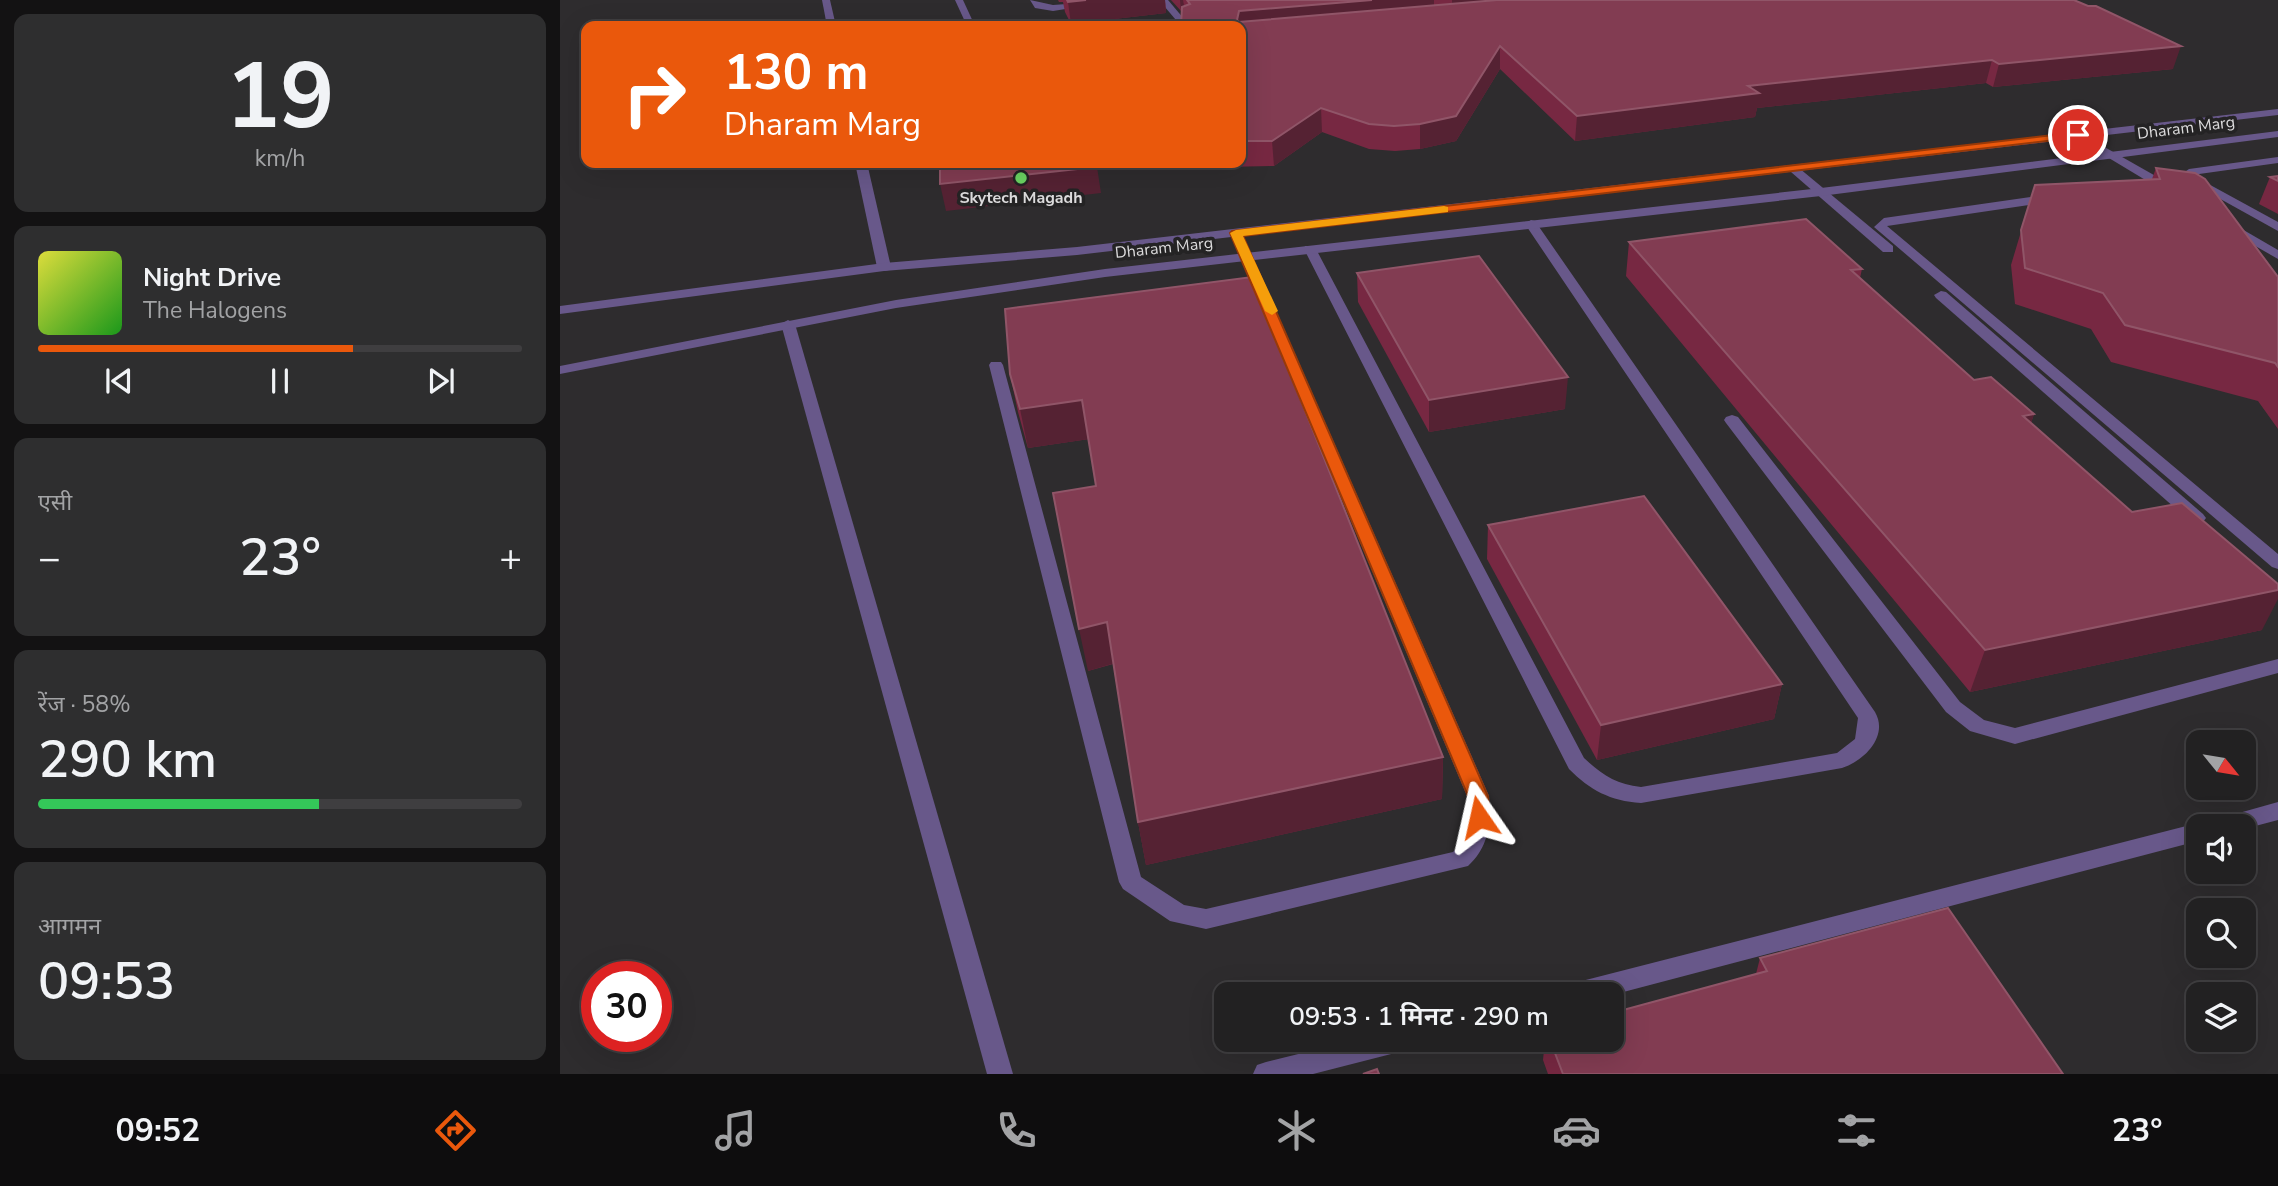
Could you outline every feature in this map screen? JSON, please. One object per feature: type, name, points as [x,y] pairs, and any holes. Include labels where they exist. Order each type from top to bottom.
[{"type":"street","points":[[826,0],[831,21]]},
{"type":"street","points":[[959,0],[969,21]]},
{"type":"street","points":[[1034,0],[1041,8],[1118,0]]},
{"type":"street","points":[[1163,0],[1182,21]]},
{"type":"street","name":"Dharam Marg","points":[[562,310],[884,267],[1077,251],[2276,113]]},
{"type":"street","name":"Dharam Marg","points":[[560,370],[896,303],[1105,273],[1821,192],[2278,134]]},
{"type":"street","points":[[2078,135],[2183,198]]},
{"type":"street","points":[[2278,160],[2189,172],[2185,176],[2278,227]]},
{"type":"street","points":[[862,168],[884,267]]},
{"type":"street","points":[[1795,170],[2204,525]]},
{"type":"street","points":[[2133,187],[2160,184]]},
{"type":"street","points":[[2066,196],[1932,213],[1884,222],[1881,227],[2278,564]]},
{"type":"street","points":[[2219,219],[2278,254]]},
{"type":"street","points":[[1310,249],[1576,763],[1596,783],[1609,790],[1642,794],[1842,760],[1859,751],[1867,741],[1868,716],[1531,224]]},
{"type":"street","points":[[996,365],[1131,882],[1178,914],[1206,919],[1460,860],[1472,850],[1477,836],[1478,796],[1236,233]]},
{"type":"street","points":[[788,324],[1000,1074]]},
{"type":"street","points":[[1732,420],[1953,707],[1977,726],[2015,736],[2278,666]]},
{"type":"street","points":[[2256,817],[2278,811]]},
{"type":"street","points":[[1620,982],[2186,835]]},
{"type":"street","points":[[1266,1074],[1352,1052]]},
{"type":"building","points":[[1187,0],[1372,0],[1239,11],[1238,21],[1181,21],[1182,7],[1190,4]]},
{"type":"building","points":[[1497,0],[2074,0],[2088,6],[2096,6],[2181,46],[1999,64],[1992,60],[1748,86],[1759,93],[1577,116],[1500,46],[1456,116],[1420,124],[1394,126],[1369,124],[1321,108],[1272,141],[1246,141],[1246,21]]},
{"type":"building","points":[[940,168],[1088,168],[940,184]]},
{"type":"building","points":[[2156,168],[2195,173],[2205,179],[2278,277],[2278,367],[2275,363],[2125,325],[2103,293],[2025,268],[2021,230],[2035,185],[2160,179]]},
{"type":"building","points":[[1806,219],[1862,269],[1851,270],[1974,380],[1991,377],[2034,414],[2023,416],[2132,512],[2182,503],[2278,584],[2278,590],[1985,650],[1629,242]]},
{"type":"building","points":[[1479,256],[1568,377],[1429,400],[1357,273]]},
{"type":"building","points":[[1252,277],[1443,757],[1138,822],[1107,622],[1079,629],[1053,493],[1096,486],[1082,400],[1020,409],[1010,374],[1005,309]]},
{"type":"building","points":[[1644,496],[1782,684],[1601,725],[1488,525]]},
{"type":"building","points":[[1948,908],[2063,1074],[1563,1074],[1555,1052],[1624,1052],[1624,1010],[1767,971],[1760,958]]},
{"type":"building","points":[[1377,1069],[1379,1074],[1363,1074]]},
{"type":"slow traffic","points":[[1272,311],[1236,233],[1444,209]]},
{"type":"place","name":"Skytech Magadh","points":[[1021,178]]},
{"type":"route","points":[[1479,817],[1478,796],[1271,309],[1236,233],[2078,135]]}]
